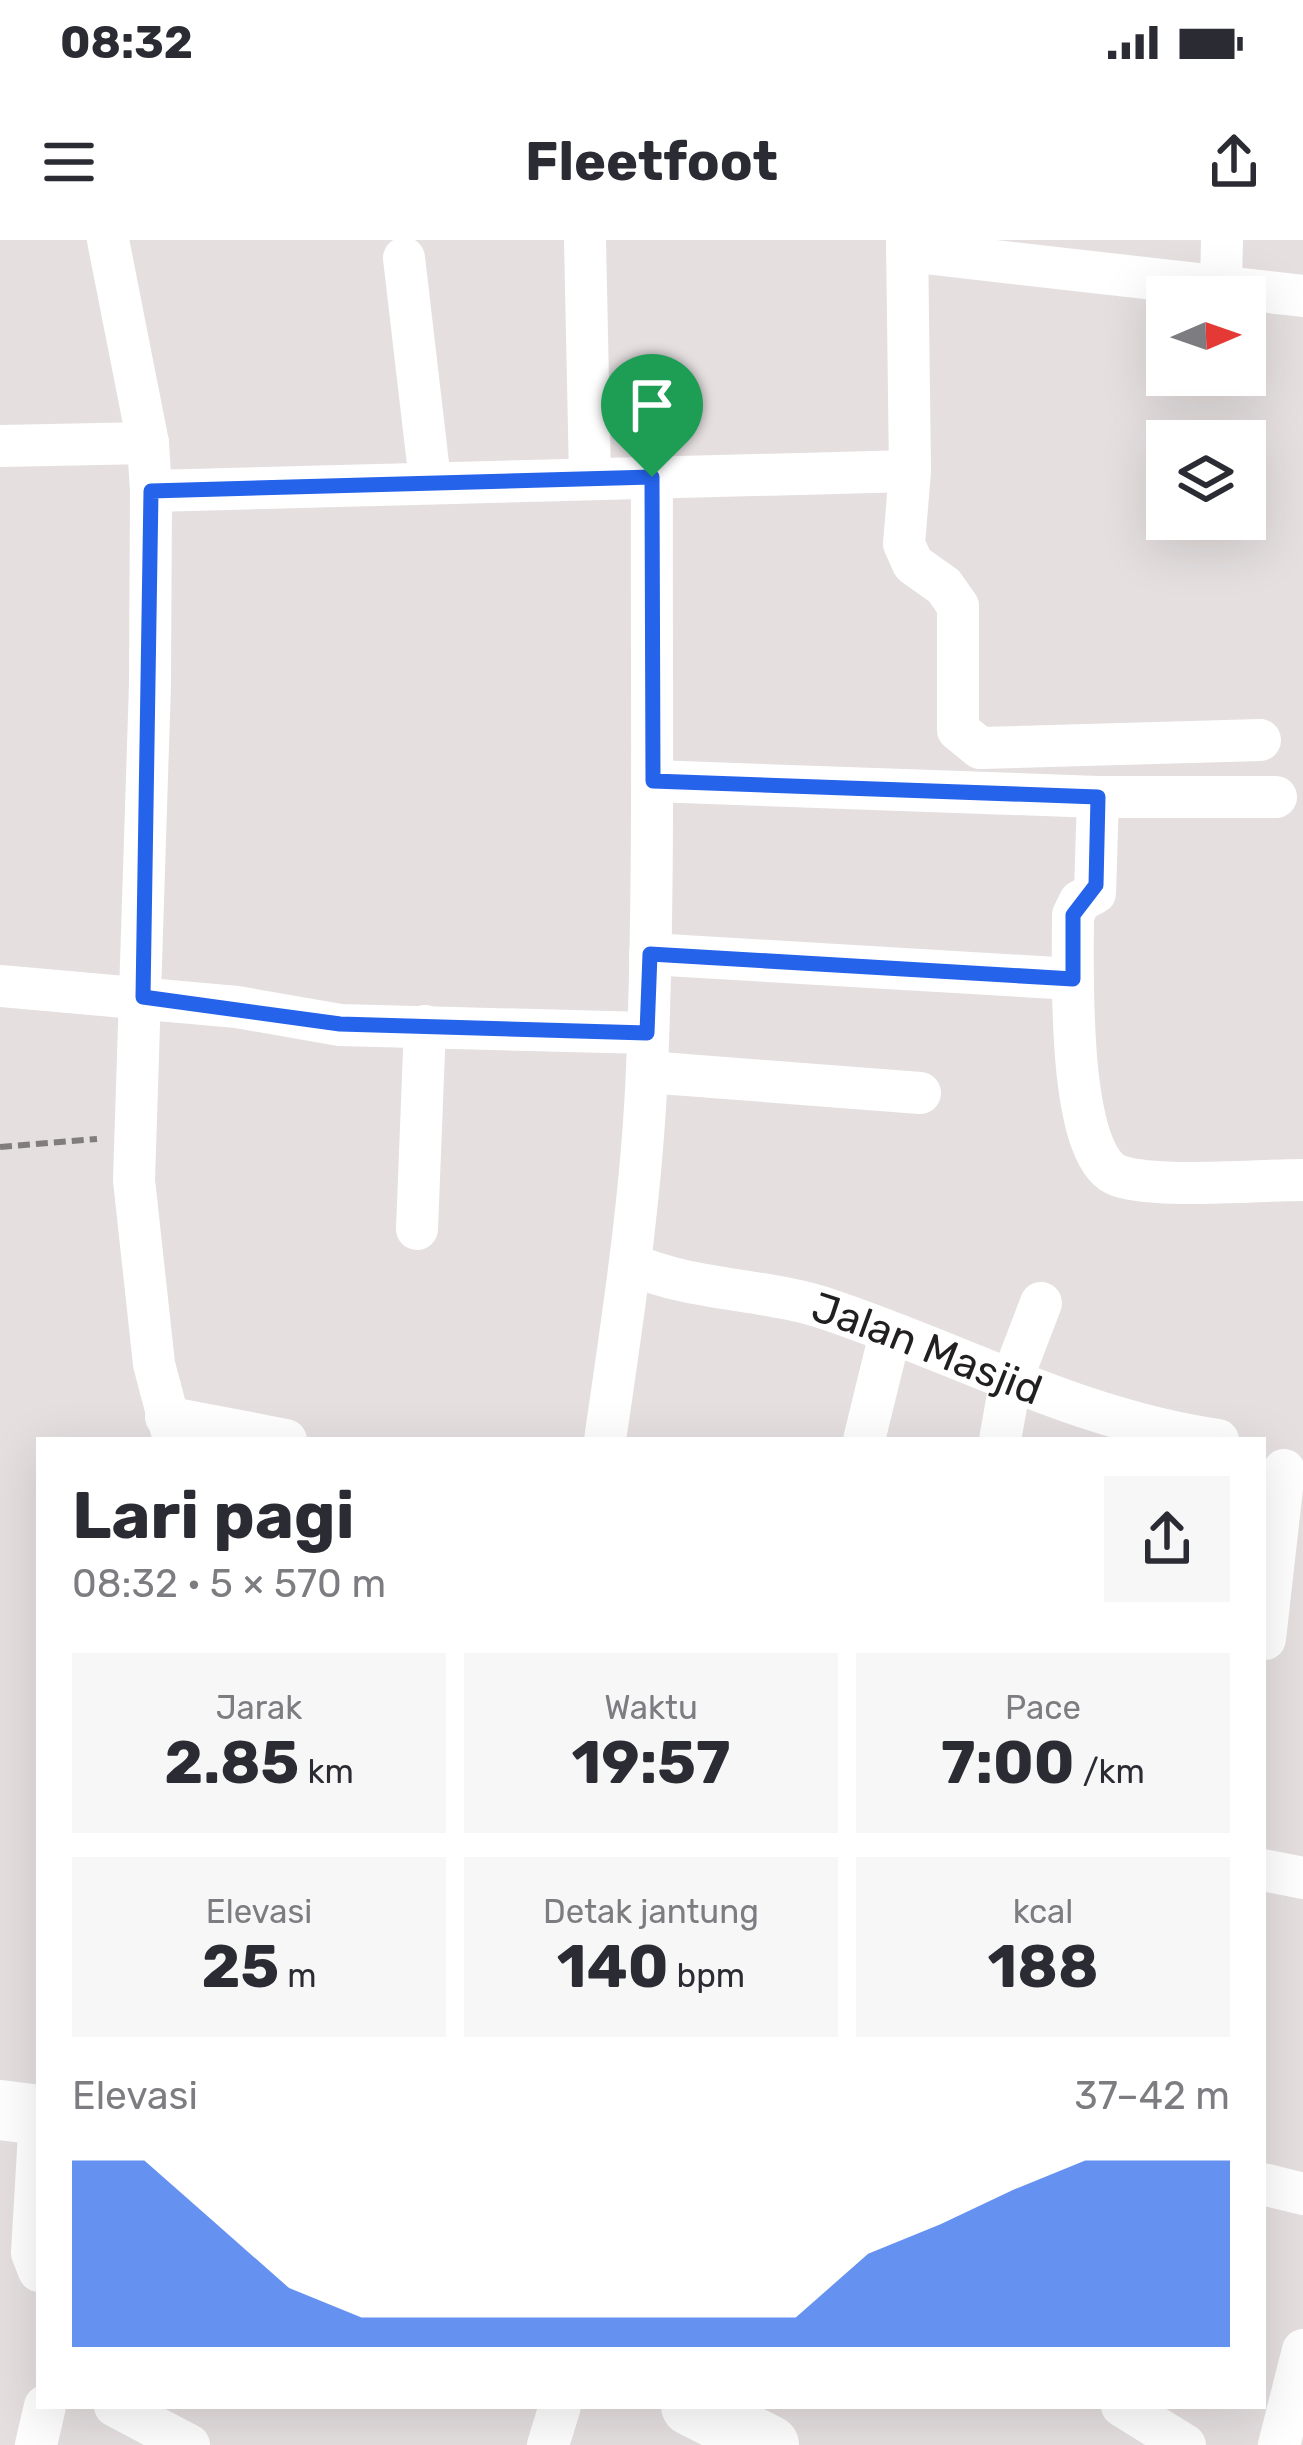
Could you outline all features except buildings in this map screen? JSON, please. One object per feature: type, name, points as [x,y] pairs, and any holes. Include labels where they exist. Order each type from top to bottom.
[{"type":"main road","points":[[0,2110],[36,2115]]},
{"type":"main road","points":[[698,2409],[769,2445]]},
{"type":"street","points":[[108,240],[148,443],[151,491],[136,1216],[170,1429],[256,1437]]},
{"type":"street","points":[[585,240],[590,477]]},
{"type":"street","points":[[1221,276],[1222,240]]},
{"type":"street","points":[[1146,279],[1084,275],[907,246],[910,471],[904,544],[913,564],[944,586],[958,606],[956,721],[968,742],[980,748],[1260,740]]},
{"type":"street","points":[[404,258],[430,482]]},
{"type":"street","points":[[1266,290],[1303,296]]},
{"type":"street","points":[[0,446],[148,443]]},
{"type":"street","points":[[151,491],[910,471]]},
{"type":"street","points":[[605,1437],[631,1264],[647,1052],[653,781],[652,477]]},
{"type":"street","points":[[653,781],[1098,797],[1276,797]]},
{"type":"street","points":[[1098,797],[1096,885],[1073,915],[1073,979],[1090,1148],[1101,1167],[1134,1179],[1303,1180]]},
{"type":"street","points":[[650,954],[1073,979]]},
{"type":"street","points":[[0,986],[143,997],[340,1024],[425,1026],[647,1052],[920,1093]]},
{"type":"street","points":[[417,1229],[425,1026]]},
{"type":"street","name":"Jalan Masjid","points":[[631,1264],[664,1275],[782,1296],[1089,1413],[1204,1437]]},
{"type":"street","points":[[1001,1437],[1010,1384],[1041,1303]]},
{"type":"street","points":[[865,1437],[890,1334]]},
{"type":"street","points":[[1277,1641],[1283,1456]]},
{"type":"street","points":[[1266,1871],[1303,1878]]},
{"type":"street","points":[[36,2184],[32,2253],[36,2263]]},
{"type":"street","points":[[1266,2185],[1303,2194]]},
{"type":"street","points":[[1280,2445],[1303,2350]]},
{"type":"street","points":[[36,2445],[44,2409]]},
{"type":"street","points":[[121,2409],[188,2445]]},
{"type":"street","points":[[548,2445],[559,2409]]},
{"type":"street","points":[[1134,2410],[1185,2445]]},
{"type":"path","points":[[0,1148],[136,1136]]},
{"type":"route","points":[[652,477],[653,781],[1098,797],[1095,893],[1076,906],[1073,915],[1073,979],[650,954],[647,1033],[340,1024],[143,997],[151,491],[652,477]]}]
